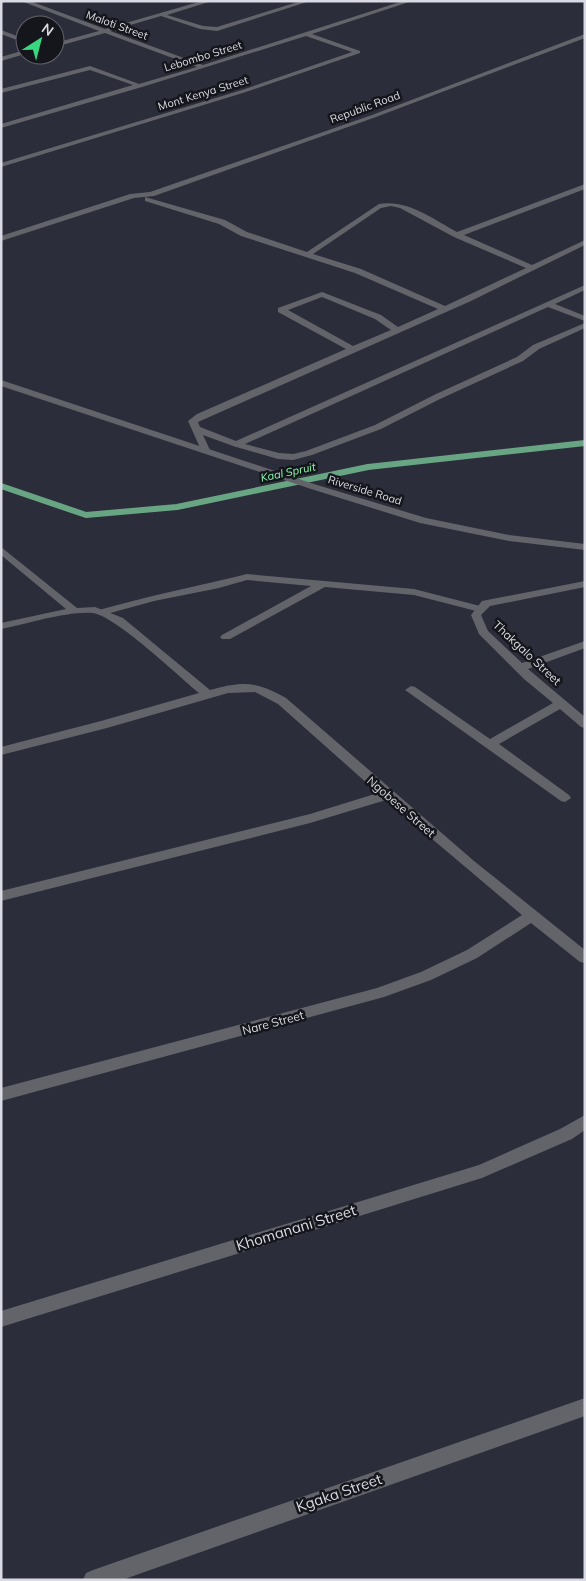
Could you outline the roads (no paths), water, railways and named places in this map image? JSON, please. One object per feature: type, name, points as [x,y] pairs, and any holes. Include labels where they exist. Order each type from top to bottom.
[{"type":"street","name":"Maloti Street","points":[[24,1],[203,67]]},
{"type":"street","points":[[65,41],[209,1]]},
{"type":"street","points":[[163,15],[202,28],[213,29],[307,1]]},
{"type":"street","points":[[382,1],[396,6]]},
{"type":"street","name":"Lebombo Street","points":[[1,126],[203,67],[409,1]]},
{"type":"street","points":[[1,32],[15,37]]},
{"type":"street","name":"Mont Kenya Street","points":[[1,165],[244,91],[358,52],[353,48],[307,34]]},
{"type":"street","name":"Republic Road","points":[[1,247],[150,197],[374,116],[585,36]]},
{"type":"street","points":[[1,59],[15,55]]},
{"type":"street","points":[[1,91],[90,68],[140,86]]},
{"type":"street","points":[[457,235],[585,186]]},
{"type":"street","name":"Republic Road","points":[[1,239],[133,196],[150,197]]},
{"type":"street","points":[[150,197],[222,222],[244,234],[375,277],[445,309]]},
{"type":"street","points":[[307,255],[379,206],[391,204],[402,206],[457,235],[530,267]]},
{"type":"street","points":[[205,450],[194,421],[200,416],[445,309],[585,242]]},
{"type":"street","points":[[236,444],[585,287]]},
{"type":"street","points":[[353,350],[281,310],[322,294],[378,317],[397,330]]},
{"type":"street","points":[[549,304],[585,319]]},
{"type":"street","points":[[197,429],[236,444],[278,456],[293,457],[326,448],[378,427],[437,397],[520,359],[536,348],[585,325]]},
{"type":"street","name":"Riverside Road","points":[[1,382],[396,513],[464,530],[510,538],[585,547]]},
{"type":"street","points":[[1,550],[74,611]]},
{"type":"street","points":[[103,612],[153,598],[219,585],[247,577],[414,592],[480,609]]},
{"type":"street","points":[[226,637],[323,584]]},
{"type":"street","name":"Thakgalo Street","points":[[585,584],[504,598],[486,603],[476,616],[483,632],[520,668],[585,724]]},
{"type":"street","points":[[1,626],[85,609],[103,612],[126,625],[207,694]]},
{"type":"street","points":[[520,668],[585,644]]},
{"type":"street","name":"Ngobese Street","points":[[1,751],[103,725],[207,694],[242,688],[256,688],[274,695],[387,795],[531,916],[585,958]]},
{"type":"street","points":[[411,690],[565,798]]},
{"type":"street","points":[[490,744],[561,704]]},
{"type":"street","points":[[1,896],[257,832],[387,795]]},
{"type":"street","name":"Nare Street","points":[[1,1095],[379,993],[426,976],[472,954],[531,916]]},
{"type":"street","name":"Khomanani Street","points":[[1,1319],[482,1171],[566,1134],[585,1122]]},
{"type":"street","name":"Kgaka Street","points":[[93,1580],[585,1407]]},
{"type":"waterway","name":"Kaal Spruit","points":[[1,486],[86,515],[177,507],[368,467],[585,443]]}]
